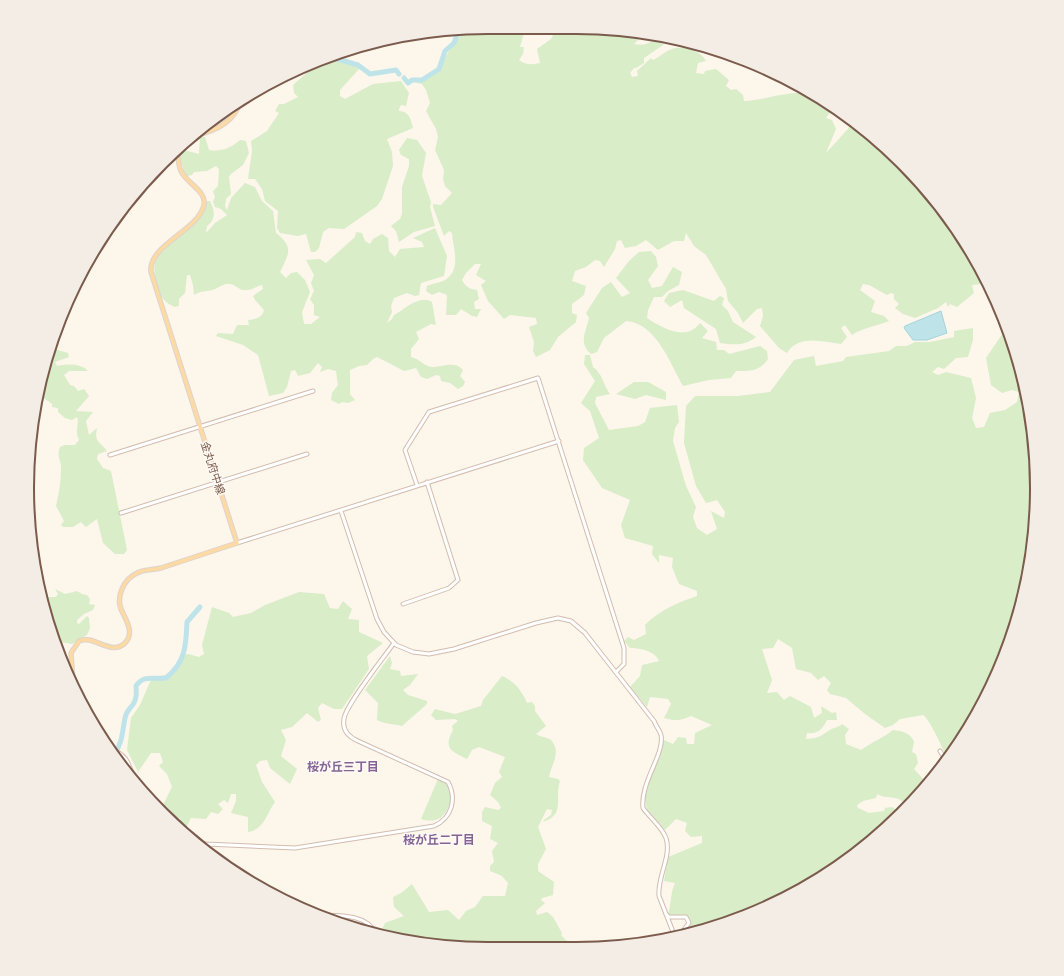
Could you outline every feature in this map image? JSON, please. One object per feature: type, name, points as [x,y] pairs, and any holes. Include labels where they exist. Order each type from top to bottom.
[{"type":"main road","points":[[207,132],[229,121],[238,110]]},
{"type":"main road","name":"金丸府中線","points":[[179,156],[181,171],[186,179],[201,194],[204,205],[201,212],[192,222],[175,239],[156,254],[150,266],[237,543]]},
{"type":"main road","points":[[71,668],[71,653],[79,641],[90,639],[111,648],[124,645],[126,642],[130,630],[121,608],[120,598],[123,587],[131,577],[143,571],[158,568],[237,543]]},
{"type":"street","points":[[417,485],[405,450],[429,412],[538,378],[624,648],[624,664],[616,672]]},
{"type":"street","points":[[110,455],[313,391]]},
{"type":"street","points":[[237,543],[559,441]]},
{"type":"street","points":[[121,513],[307,454]]},
{"type":"street","points":[[403,604],[449,588],[458,580],[427,482]]},
{"type":"street","points":[[341,511],[377,619],[384,632],[394,643],[413,652],[435,653],[454,649],[536,623],[558,618],[571,621],[578,626],[593,642],[654,721],[661,735],[661,745],[644,788],[643,808],[666,837],[666,854],[658,890],[673,931]]},
{"type":"street","points":[[207,844],[295,848],[434,826],[441,823],[447,816],[453,801],[453,792],[448,782],[352,738],[344,728],[345,714],[394,643]]},
{"type":"street","points":[[940,751],[942,755]]},
{"type":"street","points":[[121,755],[130,763],[131,768]]},
{"type":"street","points":[[665,913],[669,917],[686,917],[689,923],[684,929]]},
{"type":"street","points":[[338,916],[360,919],[367,922],[371,927]]},
{"type":"green space","points":[[524,34],[520,47],[524,47],[523,54],[519,60],[529,64],[540,63],[537,49],[551,39],[554,34],[606,35],[635,38],[638,38],[638,40],[634,44],[643,45],[652,41],[664,43],[663,45],[644,58],[644,63],[634,68],[630,73],[632,77],[638,76],[637,71],[651,58],[653,60],[669,50],[676,48],[686,48],[700,54],[706,61],[698,63],[696,73],[704,74],[705,71],[716,69],[729,80],[726,86],[731,90],[736,89],[743,95],[744,101],[800,93],[830,112],[826,118],[832,120],[836,129],[826,153],[848,129],[849,126],[875,147],[897,167],[936,212],[969,261],[981,284],[972,285],[974,293],[957,307],[950,304],[948,307],[946,302],[938,308],[915,318],[903,314],[895,308],[899,304],[894,299],[894,294],[891,293],[887,295],[869,285],[863,284],[860,290],[875,301],[871,312],[884,316],[889,321],[852,335],[845,325],[841,328],[847,337],[841,344],[805,341],[792,347],[787,353],[779,348],[760,326],[763,316],[762,308],[757,309],[743,323],[738,313],[728,301],[726,289],[706,255],[694,246],[686,233],[684,241],[674,241],[658,250],[646,240],[636,246],[625,248],[621,240],[617,241],[615,249],[604,267],[600,261],[595,260],[586,267],[575,271],[572,281],[586,286],[584,295],[572,304],[572,313],[577,315],[576,322],[558,337],[550,350],[536,357],[533,351],[534,342],[529,327],[537,324],[536,318],[510,315],[504,319],[488,301],[481,285],[486,281],[476,275],[481,264],[475,264],[466,273],[462,280],[468,287],[477,290],[479,299],[474,302],[475,309],[481,309],[477,317],[472,316],[461,309],[456,315],[446,315],[447,295],[439,292],[432,295],[426,291],[427,286],[445,280],[450,275],[455,265],[455,252],[452,233],[449,231],[444,236],[433,207],[433,204],[441,205],[452,193],[445,186],[443,179],[444,170],[435,150],[438,137],[436,129],[426,111],[430,103],[426,90],[422,84],[417,83],[418,81],[430,78],[434,74],[461,35]]},
{"type":"green space","points":[[338,60],[358,66],[359,69],[340,90],[340,96],[345,99],[373,84],[401,81],[409,93],[406,106],[401,105],[399,111],[407,114],[413,128],[387,139],[392,152],[393,166],[382,199],[377,206],[344,229],[329,228],[323,232],[319,248],[315,252],[311,252],[306,234],[298,236],[280,233],[277,228],[278,211],[265,201],[262,189],[255,179],[248,179],[252,151],[251,141],[267,131],[279,113],[275,111],[279,104],[284,104],[298,97],[294,93],[293,85],[308,72]]},
{"type":"green space","points":[[201,137],[205,137],[209,150],[226,149],[240,140],[246,141],[249,153],[243,165],[229,177],[231,194],[226,199],[225,206],[227,210],[231,198],[245,183],[255,187],[262,201],[273,211],[276,233],[282,238],[288,247],[286,260],[280,272],[286,278],[291,273],[297,272],[305,280],[310,292],[302,312],[304,324],[311,324],[320,317],[314,315],[314,305],[310,299],[314,291],[311,283],[314,275],[306,260],[320,259],[326,263],[355,237],[356,232],[362,233],[365,241],[370,244],[373,239],[382,234],[388,238],[389,251],[395,257],[400,249],[424,247],[422,242],[413,238],[435,228],[447,256],[444,276],[421,283],[419,295],[415,296],[407,293],[394,298],[391,306],[392,312],[387,323],[394,315],[413,303],[423,300],[432,302],[436,325],[431,324],[416,332],[419,339],[411,349],[411,357],[431,367],[453,365],[460,367],[463,370],[460,376],[465,382],[463,386],[458,389],[450,383],[441,381],[440,376],[436,375],[427,379],[421,377],[416,368],[404,371],[377,357],[367,365],[359,366],[350,370],[350,394],[355,400],[348,403],[342,402],[339,404],[331,400],[332,393],[338,385],[336,371],[328,369],[320,372],[322,367],[318,363],[310,373],[298,376],[295,370],[291,371],[287,387],[283,393],[269,396],[258,355],[243,345],[216,336],[218,333],[233,334],[237,325],[249,325],[248,320],[256,319],[262,315],[264,310],[253,296],[263,289],[262,285],[245,290],[230,284],[226,284],[212,290],[199,292],[194,295],[190,275],[187,275],[185,293],[179,299],[179,306],[174,307],[162,298],[157,287],[154,268],[157,257],[199,217],[204,211],[206,201],[210,201],[214,215],[212,221],[207,226],[206,233],[215,223],[227,215],[221,209],[215,207],[213,202],[215,197],[213,191],[218,186],[219,169],[216,166],[207,171],[194,172],[192,175],[187,176],[184,172],[180,155],[184,151],[188,151],[199,154]]},
{"type":"green space","points":[[407,138],[417,140],[426,153],[422,176],[431,202],[430,207],[435,226],[414,232],[399,242],[396,231],[391,226],[400,219],[402,214],[402,187],[409,166],[409,159],[401,155],[399,150]]},
{"type":"green space","points":[[651,251],[656,257],[658,266],[648,280],[652,288],[662,286],[673,267],[682,272],[679,285],[668,291],[662,297],[654,297],[648,310],[647,318],[667,329],[681,332],[688,332],[700,323],[708,331],[702,338],[716,342],[717,350],[724,350],[729,354],[760,346],[767,351],[768,359],[762,366],[754,370],[736,371],[731,378],[709,380],[683,386],[667,356],[654,336],[637,323],[626,321],[604,338],[597,352],[591,354],[587,350],[584,337],[589,318],[586,313],[602,288],[611,282],[622,297],[630,293],[616,278],[629,261],[639,252]]},
{"type":"green space","points":[[683,290],[714,301],[720,296],[724,298],[722,305],[728,311],[733,322],[756,337],[748,342],[739,344],[720,343],[716,329],[684,308],[682,300],[670,307],[664,301],[669,293]]},
{"type":"green space","points":[[973,328],[973,340],[968,357],[956,358],[944,369],[938,367],[932,372],[938,375],[946,372],[971,378],[976,398],[972,418],[976,428],[984,427],[990,413],[1005,410],[1017,402],[1019,392],[1012,390],[1002,393],[991,385],[986,358],[1003,333],[1015,370],[1021,399],[1029,458],[1030,488],[1026,547],[1015,606],[1006,634],[983,689],[969,715],[944,752],[932,727],[923,715],[900,719],[893,725],[885,728],[846,698],[830,694],[827,690],[831,683],[824,676],[818,680],[811,673],[796,669],[792,648],[778,639],[773,648],[762,649],[772,680],[767,693],[777,692],[784,700],[790,696],[811,707],[814,718],[822,713],[821,706],[832,713],[836,712],[837,720],[827,720],[819,731],[807,733],[806,739],[819,737],[842,724],[849,729],[845,735],[846,744],[861,750],[893,730],[906,733],[911,736],[914,742],[912,752],[916,754],[918,763],[914,769],[923,779],[903,802],[897,798],[877,794],[876,798],[863,801],[857,805],[858,808],[869,813],[884,811],[885,808],[892,807],[896,810],[852,848],[803,881],[750,907],[722,918],[686,929],[690,923],[687,916],[668,915],[675,883],[664,881],[668,857],[702,843],[702,836],[691,837],[685,831],[687,823],[676,819],[665,830],[647,809],[644,796],[664,740],[673,744],[678,737],[686,738],[687,744],[694,744],[695,733],[712,725],[691,716],[678,720],[664,718],[671,704],[668,699],[650,697],[647,707],[630,687],[640,676],[642,665],[659,661],[651,652],[643,649],[630,648],[624,641],[628,637],[634,640],[646,634],[645,625],[650,620],[669,608],[697,596],[697,591],[679,584],[672,567],[673,558],[659,555],[659,563],[652,554],[653,546],[625,538],[621,525],[630,500],[602,488],[583,460],[584,448],[599,438],[590,411],[581,403],[595,381],[584,364],[585,355],[590,355],[593,367],[601,376],[610,394],[596,397],[595,403],[609,430],[638,426],[645,422],[650,408],[677,405],[679,422],[675,428],[673,441],[686,486],[696,507],[693,517],[697,528],[707,535],[717,529],[711,511],[724,518],[725,512],[717,500],[706,503],[696,486],[684,443],[686,406],[695,396],[738,396],[770,392],[794,360],[814,356],[816,366],[843,361],[846,357],[889,351],[896,346],[907,346],[915,342],[930,342],[954,337],[954,331]]},
{"type":"green space","points":[[56,349],[68,353],[69,357],[55,362],[57,366],[77,365],[88,371],[69,371],[64,375],[70,385],[74,386],[78,391],[84,389],[89,396],[76,411],[93,412],[86,421],[89,435],[97,428],[96,437],[107,451],[98,454],[97,459],[103,468],[111,471],[127,550],[124,554],[115,554],[103,543],[97,519],[86,527],[81,522],[73,527],[63,527],[61,525],[64,521],[56,506],[61,474],[59,451],[60,447],[65,445],[75,445],[79,440],[77,432],[78,422],[77,417],[72,420],[65,418],[58,412],[58,408],[52,407],[52,404],[43,398],[49,370]]},
{"type":"green space","points":[[634,382],[648,382],[666,392],[666,400],[646,395],[635,399],[616,394]]},
{"type":"green space","points":[[55,589],[65,594],[77,591],[87,595],[90,599],[89,604],[95,605],[93,610],[84,614],[77,620],[77,623],[79,624],[87,616],[89,618],[90,628],[87,635],[72,644],[61,642],[49,606],[47,597],[56,597],[58,594]]},
{"type":"green space","points":[[299,592],[324,594],[330,608],[338,609],[343,601],[352,609],[348,619],[359,620],[359,632],[383,643],[367,656],[369,669],[342,709],[334,709],[322,703],[318,708],[321,720],[318,722],[307,713],[292,727],[281,730],[286,740],[281,756],[297,769],[290,784],[270,768],[267,760],[260,761],[256,765],[262,782],[275,802],[258,828],[248,832],[248,817],[231,813],[236,801],[236,794],[231,794],[228,803],[224,800],[218,804],[223,809],[218,814],[211,812],[206,819],[191,818],[186,827],[181,821],[180,818],[177,818],[163,805],[172,787],[167,774],[159,766],[163,762],[160,753],[151,753],[138,772],[127,750],[131,718],[140,705],[150,682],[157,676],[168,675],[174,669],[181,656],[188,654],[199,657],[204,654],[202,645],[212,607],[229,613],[233,617],[251,613],[265,605]]},
{"type":"green space","points":[[390,656],[392,663],[390,669],[400,671],[401,676],[418,674],[410,685],[403,690],[408,695],[427,701],[427,704],[402,726],[377,720],[378,703],[365,690]]},
{"type":"green space","points":[[502,676],[510,681],[523,694],[527,703],[532,702],[535,706],[535,711],[546,726],[536,734],[551,740],[556,749],[555,758],[549,777],[560,781],[558,787],[557,810],[555,815],[543,822],[551,815],[552,810],[547,809],[538,827],[546,849],[538,864],[538,871],[554,882],[553,895],[542,898],[541,900],[545,903],[536,911],[537,915],[547,912],[553,917],[562,933],[561,935],[568,942],[458,941],[429,938],[382,929],[385,923],[404,916],[394,907],[393,897],[401,893],[412,884],[429,912],[448,910],[459,920],[466,911],[475,907],[483,896],[505,896],[508,883],[502,876],[490,871],[490,866],[494,862],[492,851],[498,843],[490,839],[492,826],[482,821],[482,812],[485,807],[498,810],[501,808],[498,802],[490,795],[495,783],[502,777],[499,772],[505,757],[479,747],[472,750],[467,759],[457,754],[450,749],[449,741],[453,730],[452,726],[458,721],[455,719],[436,720],[431,715],[435,709],[455,714],[481,706],[483,700]]},
{"type":"green space","points":[[438,779],[447,783],[452,796],[448,808],[438,819],[421,819]]},
{"type":"water","points":[[941,311],[947,333],[927,340],[913,340],[904,328],[905,326]]},
{"type":"waterway","points":[[404,78],[408,83],[412,80],[422,80],[439,69],[445,51],[454,43],[457,35]]},
{"type":"waterway","points":[[339,59],[358,65],[370,74],[396,70],[399,74]]},
{"type":"waterway","points":[[117,749],[123,733],[126,714],[136,699],[136,686],[142,680],[150,678],[166,678],[178,666],[184,653],[187,622],[200,607]]},
{"type":"district","name":"桜が丘三丁目","points":[[343,767]]},
{"type":"district","name":"桜が丘二丁目","points":[[439,840]]}]
